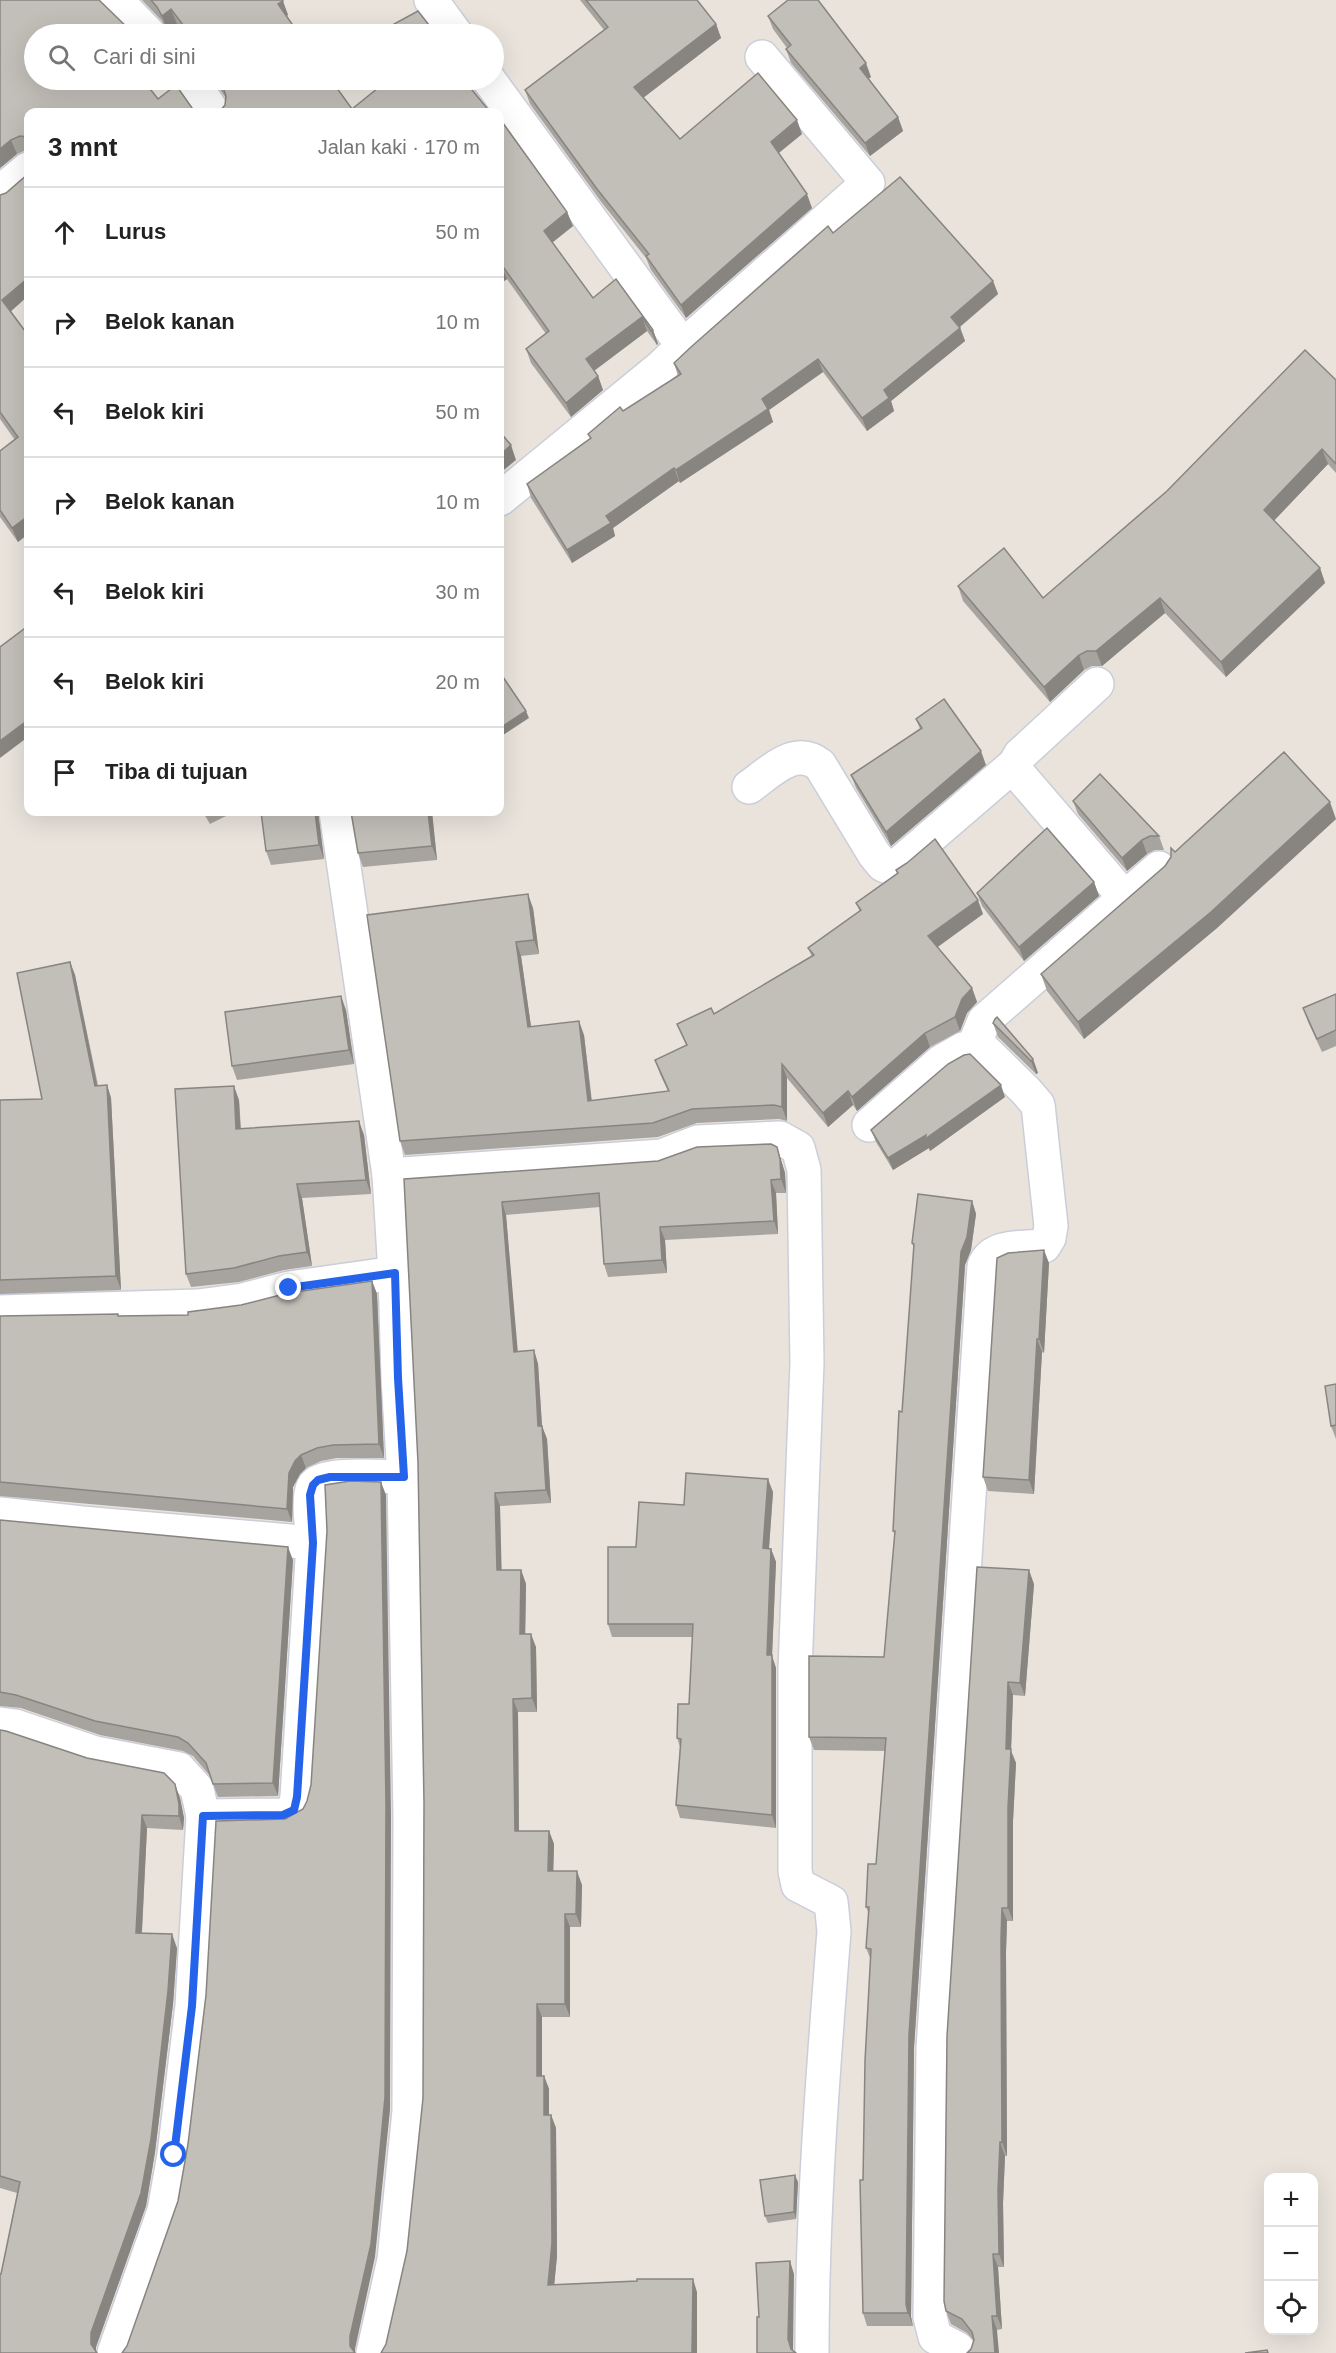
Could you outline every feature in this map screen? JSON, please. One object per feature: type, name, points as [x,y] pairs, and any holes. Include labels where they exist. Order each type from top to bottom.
[{"type":"street","points":[[116,0],[139,24]]},
{"type":"street","points":[[431,0],[449,24]]},
{"type":"street","points":[[504,496],[644,382],[868,183],[762,57]]},
{"type":"street","points":[[197,90],[210,108]]},
{"type":"street","points":[[496,90],[683,346]]},
{"type":"street","points":[[0,192],[24,173]]},
{"type":"street","points":[[749,786],[788,760],[800,756],[812,759],[820,765],[874,854],[883,865],[891,868],[1015,764],[1020,754],[1097,684]]},
{"type":"street","points":[[1015,764],[1020,778],[1125,898]]},
{"type":"street","points":[[337,816],[388,1175],[395,1273],[404,1477],[410,1817],[409,2111],[394,2260],[373,2353]]},
{"type":"street","points":[[973,1047],[984,1021],[1159,868]]},
{"type":"street","points":[[869,1125],[942,1061],[963,1049],[981,1047],[1026,1090],[1038,1106],[1051,1226],[1049,1238],[1044,1246],[999,1250],[986,1258],[984,1266],[933,2049],[930,2317],[935,2337],[958,2349],[960,2353]]},
{"type":"street","points":[[388,1175],[662,1156],[698,1142],[780,1138],[798,1148],[804,1170],[807,1363],[795,1670],[795,1871],[798,1885],[831,1902],[834,1931],[818,2126],[812,2278],[812,2353]]},
{"type":"street","points":[[0,1312],[198,1306],[243,1300],[289,1288],[395,1273]]},
{"type":"street","points":[[203,1816],[283,1815],[294,1810],[300,1779],[313,1543],[310,1495],[313,1485],[318,1480],[330,1477],[404,1477]]},
{"type":"street","points":[[0,1514],[313,1543]]},
{"type":"street","points":[[0,1724],[15,1726],[95,1753],[179,1768],[197,1790],[203,1816],[192,2006],[174,2155],[164,2211],[114,2353]]},
{"type":"building","points":[[0,0],[99,0],[124,24],[24,24],[24,90],[151,90],[158,99],[170,90],[179,90],[192,108],[24,108],[24,136],[11,140],[0,149]]},
{"type":"building","points":[[151,0],[282,0],[278,4],[292,24],[182,24],[171,9],[162,16]]},
{"type":"building","points":[[586,0],[697,0],[716,24],[634,87],[680,139],[758,73],[797,120],[771,142],[807,194],[681,305],[646,256],[649,254],[597,189],[525,90],[608,27]]},
{"type":"building","points":[[788,0],[818,0],[866,63],[860,68],[898,117],[865,143],[786,49],[791,45],[768,16]]},
{"type":"building","points":[[418,11],[428,24],[394,24]]},
{"type":"building","points":[[224,90],[338,90],[351,108],[222,108],[226,96]]},
{"type":"building","points":[[376,90],[472,90],[487,108],[353,108]]},
{"type":"building","points":[[504,125],[567,212],[544,231],[593,298],[616,279],[653,330],[651,331],[642,317],[586,359],[598,376],[566,403],[526,349],[549,331],[504,268]]},
{"type":"building","points":[[24,177],[24,281],[2,300],[24,330],[24,519],[12,528],[0,510],[0,451],[18,437],[0,412],[0,195],[6,193]]},
{"type":"building","points":[[900,177],[993,281],[951,317],[960,328],[884,390],[889,398],[862,418],[818,359],[762,399],[768,409],[676,470],[674,468],[606,516],[611,523],[567,550],[527,484],[591,438],[588,434],[620,407],[623,411],[681,374],[674,363],[691,347],[828,226],[833,233]]},
{"type":"building","points":[[1305,350],[1336,380],[1336,464],[1322,449],[1264,510],[1320,568],[1221,662],[1160,598],[1096,651],[1087,651],[1079,655],[1044,687],[958,586],[1004,548],[1043,598],[1167,491]]},
{"type":"building","points":[[504,437],[511,445],[504,451]]},
{"type":"building","points":[[24,629],[24,723],[0,741],[0,647]]},
{"type":"building","points":[[504,678],[526,711],[504,725]]},
{"type":"building","points":[[944,699],[981,751],[886,832],[851,775],[922,728],[916,719]]},
{"type":"building","points":[[1284,752],[1330,802],[1211,912],[1078,1022],[1041,974],[1165,866],[1171,857],[1171,848],[1175,852]]},
{"type":"building","points":[[1100,774],[1159,836],[1150,836],[1142,840],[1122,858],[1073,801]]},
{"type":"building","points":[[262,816],[315,816],[319,845],[266,851]]},
{"type":"building","points":[[352,816],[428,816],[432,846],[358,853]]},
{"type":"building","points":[[1047,828],[1094,882],[1019,947],[977,893]]},
{"type":"building","points":[[935,839],[978,900],[928,936],[972,988],[962,999],[955,1017],[925,1033],[852,1097],[848,1091],[823,1113],[782,1064],[782,1107],[774,1105],[692,1109],[653,1123],[400,1141],[367,915],[528,894],[534,940],[516,942],[528,1027],[579,1021],[588,1101],[669,1091],[655,1060],[687,1045],[677,1024],[711,1008],[714,1014],[814,955],[808,948],[861,910],[856,903],[898,873],[896,870]]},
{"type":"building","points":[[70,962],[95,1086],[107,1085],[116,1276],[0,1280],[0,1100],[42,1099],[17,973]]},
{"type":"building","points":[[1336,994],[1336,1030],[1317,1039],[1303,1008]]},
{"type":"building","points":[[341,996],[349,1050],[232,1066],[225,1012]]},
{"type":"building","points":[[997,1017],[1033,1059],[1031,1061],[993,1023]]},
{"type":"building","points":[[970,1054],[1001,1085],[925,1139],[926,1135],[888,1158],[871,1130],[948,1064]]},
{"type":"building","points":[[234,1086],[236,1129],[359,1121],[366,1180],[297,1184],[307,1252],[279,1256],[234,1268],[186,1274],[175,1089]]},
{"type":"building","points":[[771,1144],[777,1147],[781,1179],[771,1180],[774,1221],[660,1227],[662,1260],[604,1264],[599,1193],[502,1202],[514,1352],[534,1350],[538,1426],[542,1426],[546,1490],[495,1493],[497,1570],[521,1570],[520,1634],[531,1634],[532,1698],[513,1699],[515,1831],[549,1831],[548,1871],[577,1871],[576,1914],[565,1914],[565,2004],[537,2004],[537,2076],[544,2076],[544,2115],[551,2115],[552,2243],[548,2285],[637,2281],[637,2279],[693,2279],[692,2353],[381,2353],[386,2344],[407,2251],[423,2098],[424,1803],[418,1463],[404,1179],[658,1161],[697,1147]]},
{"type":"building","points":[[918,1194],[972,1201],[967,1237],[961,1252],[909,2035],[906,2304],[908,2313],[863,2313],[860,2180],[863,2180],[865,2061],[871,1949],[866,1948],[869,1907],[866,1907],[868,1864],[876,1864],[886,1738],[809,1737],[809,1656],[884,1657],[895,1531],[893,1531],[899,1411],[902,1412],[914,1244],[912,1243]]},
{"type":"building","points":[[1044,1250],[1029,1480],[983,1477],[997,1258],[1008,1253]]},
{"type":"building","points":[[372,1281],[379,1444],[333,1445],[317,1448],[301,1455],[289,1473],[287,1509],[0,1482],[0,1316],[188,1315],[188,1312],[241,1305],[288,1293]]},
{"type":"building","points":[[1336,1384],[1336,1425],[1331,1426],[1325,1386]]},
{"type":"building","points":[[686,1473],[768,1479],[763,1548],[771,1549],[767,1655],[772,1655],[772,1815],[676,1805],[681,1739],[677,1738],[678,1704],[689,1704],[693,1624],[608,1624],[608,1547],[636,1547],[639,1502],[684,1505]]},
{"type":"building","points":[[350,1481],[381,1482],[386,1804],[385,2097],[371,2244],[350,2336],[350,2346],[355,2353],[122,2353],[127,2346],[178,2201],[188,2144],[206,1995],[216,1821],[285,1819],[303,1809],[307,1801],[311,1785],[327,1531],[325,1485]]},
{"type":"building","points":[[0,1520],[288,1547],[273,1783],[213,1784],[206,1763],[188,1743],[178,1737],[95,1721],[16,1695],[0,1692]]},
{"type":"building","points":[[977,1567],[1029,1570],[1020,1683],[1008,1682],[1006,1749],[1011,1749],[1008,1808],[1008,1908],[1002,1908],[1001,1939],[1002,2142],[1000,2142],[998,2190],[999,2254],[993,2254],[997,2316],[992,2316],[995,2353],[967,2353],[974,2340],[972,2332],[962,2319],[946,2311],[944,2301],[947,2036]]},
{"type":"building","points":[[0,1730],[87,1758],[164,1773],[175,1784],[179,1804],[179,1816],[142,1815],[136,1933],[172,1934],[168,1991],[151,2139],[141,2193],[91,2333],[91,2344],[97,2353],[0,2353],[0,2274],[20,2182],[0,2176]]},
{"type":"building","points":[[795,2175],[794,2212],[765,2216],[760,2180]]},
{"type":"building","points":[[790,2261],[788,2339],[791,2349],[796,2353],[757,2353],[757,2317],[759,2317],[756,2263]]},
{"type":"building","points":[[1267,2350],[1268,2353],[1245,2353]]},
{"type":"route","points":[[174,2155],[192,2006],[203,1816],[283,1815],[294,1810],[297,1797],[300,1779],[313,1543],[310,1495],[313,1485],[318,1480],[330,1477],[404,1477],[395,1273],[289,1288]]}]
